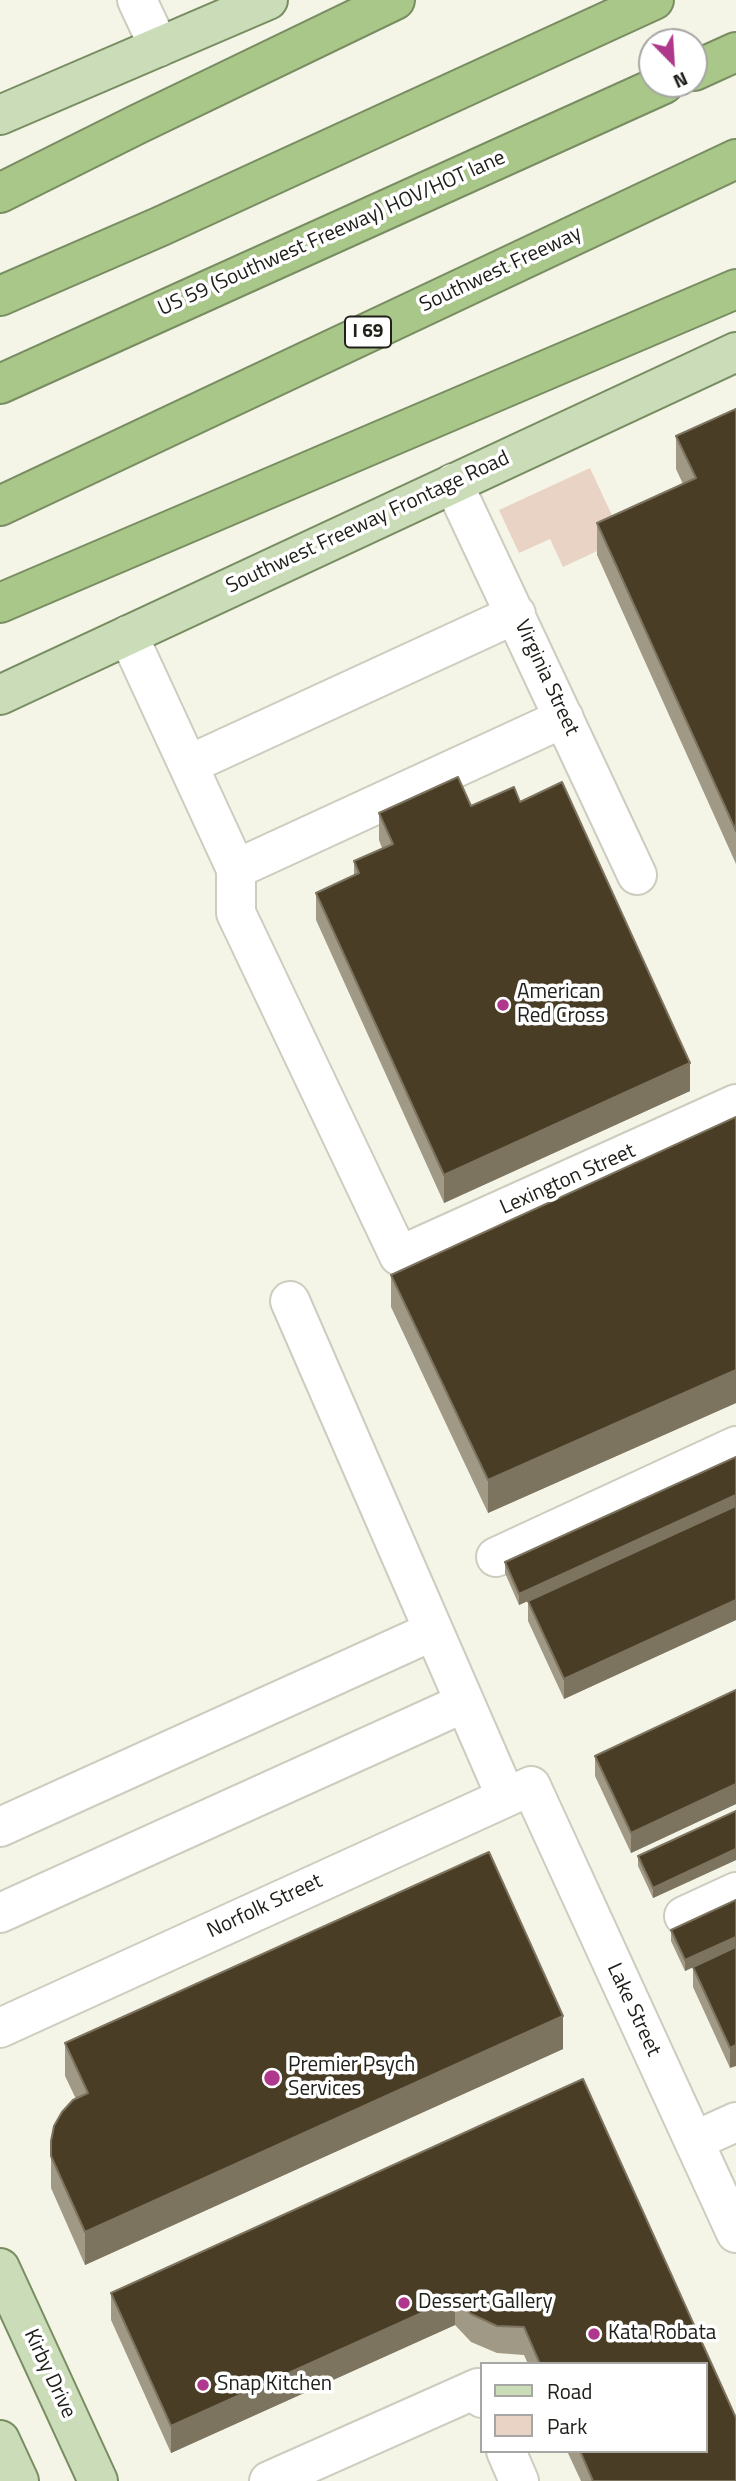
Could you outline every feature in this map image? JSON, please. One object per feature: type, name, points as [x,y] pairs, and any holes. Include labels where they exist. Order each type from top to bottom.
[{"type":"highway","points":[[0,193],[396,0]]},
{"type":"highway","points":[[0,296],[172,221],[654,0]]},
{"type":"highway","points":[[708,65],[736,52]]},
{"type":"highway","name":"US 59 (Southwest Freeway) HOV/HOT lane","points":[[0,384],[638,96]]},
{"type":"highway","name":"Southwest Freeway","points":[[0,506],[736,159]]},
{"type":"highway","points":[[0,603],[736,289]]},
{"type":"main road","points":[[0,116],[268,0]]},
{"type":"main road","name":"Southwest Freeway Frontage Road","points":[[0,695],[736,352]]},
{"type":"main road","name":"Kirby Drive","points":[[0,2268],[98,2481]]},
{"type":"main road","points":[[0,2440],[19,2481]]},
{"type":"street","points":[[137,0],[159,47]]},
{"type":"street","name":"Virginia Street","points":[[453,483],[637,875]]},
{"type":"street","points":[[188,765],[516,614]]},
{"type":"street","points":[[128,635],[236,869],[564,718]]},
{"type":"street","name":"Lexington Street","points":[[236,869],[236,913],[399,1256],[736,1104]]},
{"type":"street","name":"Lake Street","points":[[290,1301],[464,1703],[518,1792],[694,2141],[736,2233]]},
{"type":"street","points":[[496,1558],[736,1446]]},
{"type":"street","points":[[0,1827],[433,1631]]},
{"type":"street","points":[[0,1913],[464,1703]]},
{"type":"street","name":"Norfolk Street","points":[[0,2028],[518,1792]]},
{"type":"street","points":[[684,1916],[736,1892]]},
{"type":"street","points":[[694,2141],[736,2122]]},
{"type":"street","points":[[269,2481],[478,2388],[480,2393]]},
{"type":"street","points":[[507,2453],[519,2481]]},
{"type":"green space","points":[[590,468],[623,539],[563,567],[550,539],[519,553],[499,510]]},
{"type":"building","points":[[736,409],[736,831],[597,523],[696,478],[676,436]]},
{"type":"building","name":"American Red Cross","points":[[458,777],[471,806],[514,787],[520,802],[562,782],[690,1063],[444,1175],[316,893],[359,873],[354,861],[393,844],[379,813]]},
{"type":"building","points":[[736,1117],[736,1370],[488,1480],[391,1275]]},
{"type":"building","points":[[736,1457],[736,1495],[519,1594],[505,1562]]},
{"type":"building","points":[[736,1506],[736,1600],[564,1679],[528,1601]]},
{"type":"building","points":[[736,1690],[736,1784],[631,1833],[595,1756]]},
{"type":"building","points":[[736,1811],[736,1849],[653,1888],[638,1856]]},
{"type":"building","points":[[489,1852],[563,2016],[85,2232],[51,2156],[54,2126],[62,2112],[73,2100],[88,2093],[65,2043]]},
{"type":"building","points":[[736,1900],[736,1937],[685,1960],[671,1930]]},
{"type":"building","points":[[736,1947],[736,2045],[730,2048],[693,1967]]},
{"type":"building","points":[[583,2079],[736,2418],[736,2481],[593,2481],[581,2453],[708,2453],[708,2362],[539,2362],[524,2327],[497,2326],[471,2314],[455,2298],[171,2426],[111,2293]]},
{"type":"place","name":"American Red Cross","points":[[503,1005]]},
{"type":"place","name":"Premier Psych Services","points":[[272,2078]]},
{"type":"place","name":"Dessert Gallery","points":[[404,2303]]},
{"type":"place","name":"Kata Robata","points":[[594,2334]]},
{"type":"place","name":"Snap Kitchen","points":[[203,2385]]}]
